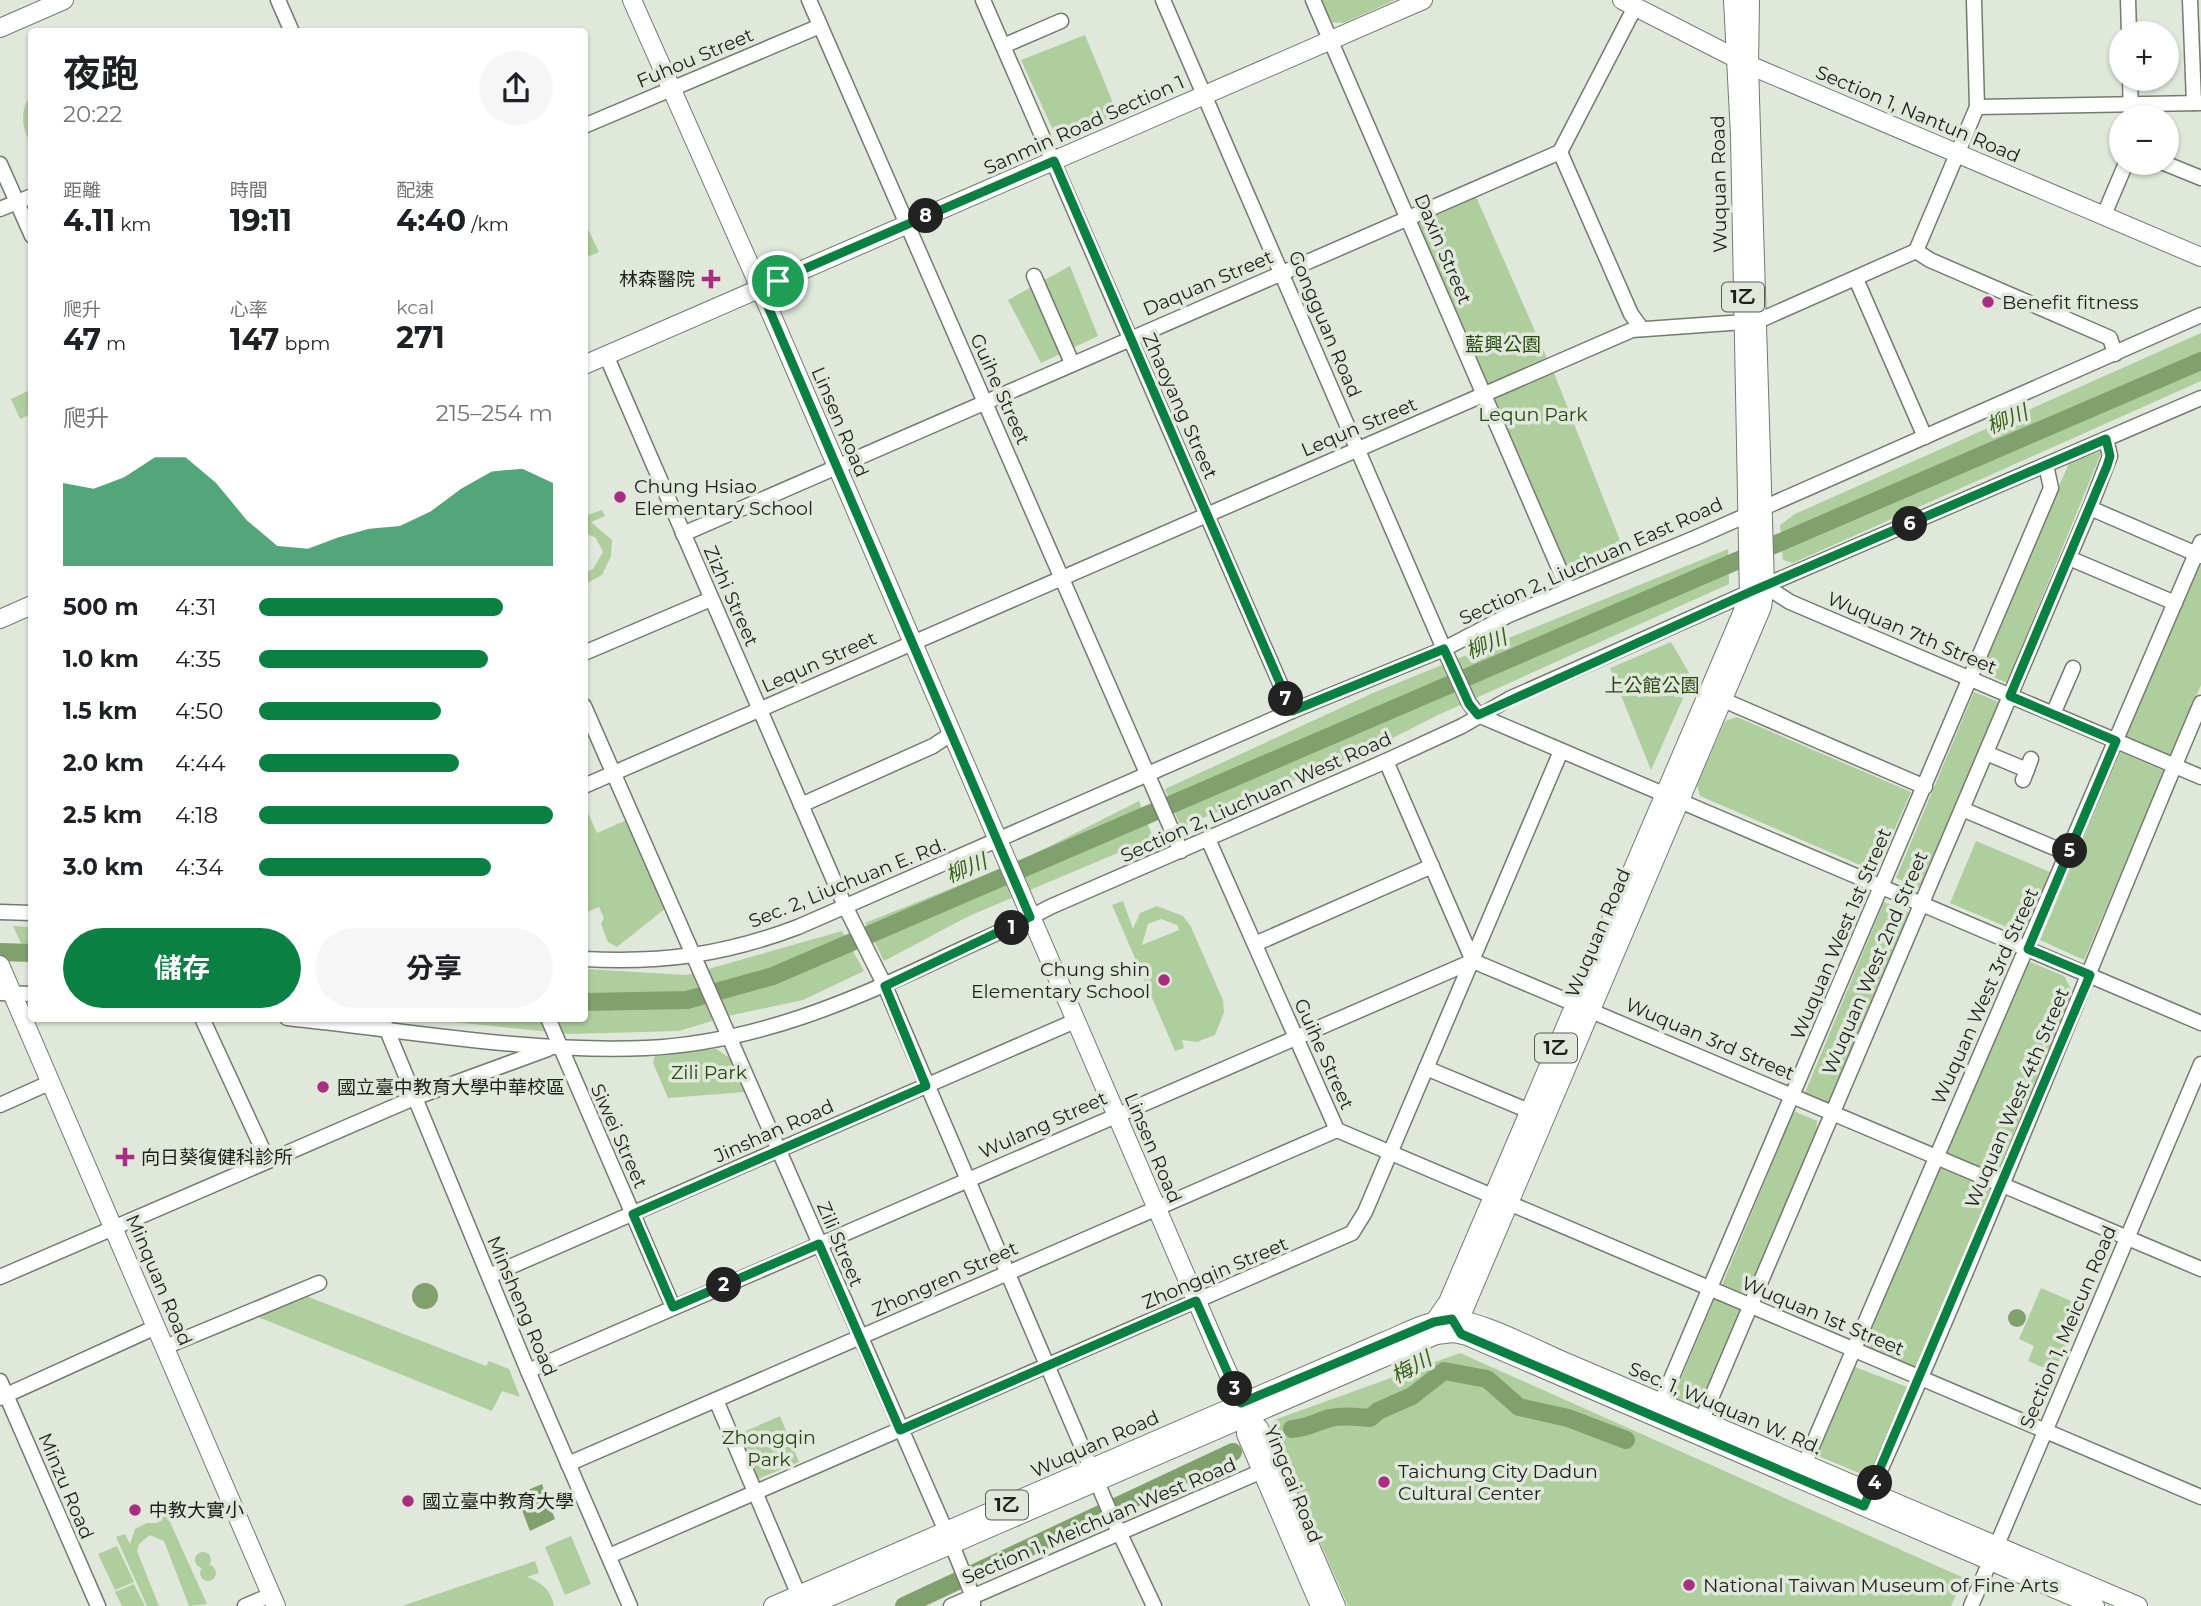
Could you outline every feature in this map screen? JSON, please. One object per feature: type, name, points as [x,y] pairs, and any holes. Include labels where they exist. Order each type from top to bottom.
[{"type":"main road","points":[[0,28],[64,0]]},
{"type":"main road","name":"Linsen Road","points":[[632,0],[760,288],[1244,1410]]},
{"type":"main road","name":"Sanmin Road Section 1","points":[[588,363],[1423,0]]},
{"type":"main road","name":"Wuquan Road","points":[[1670,797],[1721,699],[1759,613],[1743,61],[1733,0]]},
{"type":"main road","name":"Wuquan Road","points":[[1743,61],[1750,0]]},
{"type":"main road","name":"Section 1, Nantun Road","points":[[1629,3],[1743,61],[2201,257]]},
{"type":"main road","name":"Wuquan Road","points":[[773,1606],[804,1602],[1452,1320],[1757,583]]},
{"type":"main road","points":[[0,619],[28,607]]},
{"type":"main road","name":"Minquan Road","points":[[1,968],[6,992],[114,1228],[273,1600]]},
{"type":"main road","name":"Wuquan Road","points":[[1500,1200],[1529,1111],[1582,1006]]},
{"type":"main road","name":"Sec. 1, Wuquan W. Rd.","points":[[1452,1320],[1993,1553]]},
{"type":"main road","name":"Yingcai Road","points":[[1244,1410],[1247,1434],[1320,1606]]},
{"type":"main road","name":"Yingcai Road","points":[[1244,1410],[1259,1428],[1336,1606]]},
{"type":"main road","name":"Sec. 1, Wuquan W. Rd.","points":[[1698,1427],[1804,1465],[1867,1500]]},
{"type":"main road","points":[[1993,1553],[2095,1606]]},
{"type":"main road","points":[[1993,1553],[2138,1606]]},
{"type":"street","points":[[278,0],[290,28]]},
{"type":"street","name":"Guihe Street","points":[[809,0],[1181,851]]},
{"type":"street","name":"Zhaoyang Street","points":[[983,0],[1292,711]]},
{"type":"street","name":"Gongguan Road","points":[[1163,0],[1444,649],[1474,709]]},
{"type":"street","name":"Daxin Street","points":[[1313,0],[1568,589]]},
{"type":"street","points":[[1974,0],[1977,107],[1916,251],[1930,260],[2110,338],[2115,354]]},
{"type":"street","points":[[2128,0],[2129,21]]},
{"type":"street","points":[[2179,105],[2197,103],[2196,23],[2190,0]]},
{"type":"street","points":[[1629,3],[1560,152],[1631,314],[1642,329]]},
{"type":"street","points":[[1003,46],[1061,22]]},
{"type":"street","name":"Fuhou Street","points":[[588,124],[820,26]]},
{"type":"street","points":[[1977,107],[2109,110]]},
{"type":"street","name":"Daquan Street","points":[[683,534],[1560,152]]},
{"type":"street","points":[[0,164],[28,228]]},
{"type":"street","points":[[2179,169],[2201,178]]},
{"type":"street","points":[[2104,215],[2121,175]]},
{"type":"street","points":[[0,209],[28,198]]},
{"type":"street","name":"Lequn Street","points":[[588,784],[1358,448],[1642,329],[1751,323],[1916,251]]},
{"type":"street","points":[[1034,276],[1072,363]]},
{"type":"street","points":[[1856,279],[1925,437]]},
{"type":"street","name":"Section 2, Liuchuan East Road","points":[[997,842],[1292,711],[1444,649],[1568,589],[1695,538],[2201,315]]},
{"type":"street","name":"Zizhi Street","points":[[606,355],[845,906],[885,986]]},
{"type":"street","name":"Section 2, Liuchuan West Road","points":[[351,1022],[560,1047],[644,1048],[730,1037],[807,1017],[885,986],[1030,917],[1386,761],[1462,726],[1474,709],[1757,583],[2046,465],[2201,398]]},
{"type":"street","name":"Wuquan West 2nd Street","points":[[1698,1427],[2090,508],[2110,456],[2106,439]]},
{"type":"street","name":"Wuquan West 1st Street","points":[[1658,1409],[2052,488],[2046,465]]},
{"type":"street","points":[[2090,508],[2199,550]]},
{"type":"street","name":"Wuquan West 3rd Street","points":[[1804,1465],[2014,971],[2028,949],[2199,550]]},
{"type":"street","points":[[2069,558],[2175,603]]},
{"type":"street","name":"Wuquan 7th Street","points":[[1757,583],[1790,602],[2201,777]]},
{"type":"street","points":[[588,651],[711,599]]},
{"type":"street","points":[[2053,714],[2073,668]]},
{"type":"street","points":[[1721,699],[1925,786]]},
{"type":"street","name":"Wuquan West 4th Street","points":[[1867,1500],[2090,975],[2097,948],[2201,703]]},
{"type":"street","points":[[1474,709],[1562,751],[2201,1023]]},
{"type":"street","points":[[588,714],[696,957]]},
{"type":"street","points":[[801,805],[933,746],[951,734]]},
{"type":"street","name":"Zhongqin Street","points":[[609,1556],[1352,1233],[1360,1223],[1391,1153],[1562,751]]},
{"type":"street","points":[[1986,753],[2027,770]]},
{"type":"street","points":[[1386,761],[1474,961],[1582,1006]]},
{"type":"street","points":[[1962,809],[2069,854]]},
{"type":"street","name":"Guihe Street","points":[[1208,838],[1337,1130],[1500,1200]]},
{"type":"street","name":"Sec. 2, Liuchuan E. Rd.","points":[[588,959],[696,957],[762,941],[997,842]]},
{"type":"street","points":[[1255,944],[1432,866]]},
{"type":"street","points":[[0,912],[28,913]]},
{"type":"street","name":"Zili Street","points":[[696,957],[960,1563],[971,1595]]},
{"type":"street","name":"Wulang Street","points":[[528,1371],[1115,1114],[1474,961]]},
{"type":"street","points":[[885,986],[1119,1533],[1154,1606]]},
{"type":"street","points":[[6,992],[28,994]]},
{"type":"street","name":"Wuquan 3rd Street","points":[[1582,1006],[2201,1269]]},
{"type":"street","name":"Jinshan Road","points":[[489,1276],[1075,1021]]},
{"type":"street","points":[[204,1022],[268,1161]]},
{"type":"street","name":"Siwei Street","points":[[550,1022],[673,1307]]},
{"type":"street","name":"Minsheng Road","points":[[384,1024],[528,1371],[631,1606]]},
{"type":"street","points":[[0,1277],[414,1098],[522,1056],[560,1047]]},
{"type":"street","name":"Section 1, Meicun Road","points":[[1971,1606],[2201,1064]]},
{"type":"street","points":[[1426,1068],[1529,1111]]},
{"type":"street","points":[[0,1105],[49,1083]]},
{"type":"street","name":"Zhongren Street","points":[[568,1464],[1337,1130]]},
{"type":"street","name":"Wuquan 1st Street","points":[[1500,1200],[2201,1497]]},
{"type":"street","points":[[165,1347],[319,1283]]},
{"type":"street","points":[[2,1391],[156,1327]]},
{"type":"street","name":"Minzu Road","points":[[2,1391],[98,1606]]},
{"type":"street","points":[[716,1400],[804,1602]]},
{"type":"street","name":"Section 1, Meichuan West Road","points":[[951,1606],[971,1595],[1262,1471]]},
{"type":"street","points":[[245,1606],[273,1600]]},
{"type":"green space","points":[[1311,0],[1395,0],[1344,23],[1326,22]]},
{"type":"green space","points":[[1085,35],[1118,115],[1058,141],[1021,60]]},
{"type":"green space","points":[[28,100],[28,138],[23,119]]},
{"type":"green space","name":"藍興公園","points":[[1474,192],[1549,363],[1485,390],[1413,219]]},
{"type":"green space","points":[[588,229],[599,252],[588,257]]},
{"type":"green space","points":[[1070,266],[1098,336],[1041,363],[1008,300]]},
{"type":"green space","points":[[2201,333],[2201,381],[1793,563],[1783,560],[1780,525],[1795,514]]},
{"type":"green space","name":"Lequn Park","points":[[1552,368],[1627,558],[1567,583],[1487,396]]},
{"type":"green space","points":[[28,391],[28,415],[20,419],[11,399]]},
{"type":"green space","points":[[2102,451],[2007,683],[1980,671],[2069,463]]},
{"type":"green space","points":[[602,510],[605,516],[591,522],[612,540],[611,556],[602,575],[588,582],[588,572],[593,569],[603,552],[596,538],[588,534],[588,515]]},
{"type":"green space","points":[[1728,549],[1729,584],[1438,715],[1373,748],[1181,827],[1165,789],[1373,693]]},
{"type":"green space","points":[[2198,559],[2201,560],[2201,685],[2170,757],[2126,737]]},
{"type":"green space","name":"上公館公園","points":[[1671,642],[1692,678],[1651,770],[1610,668]]},
{"type":"green space","points":[[1974,692],[1999,702],[1921,889],[1896,878]]},
{"type":"green space","points":[[1737,717],[1911,792],[1876,872],[1700,796],[1697,785],[1725,721]]},
{"type":"green space","points":[[2120,752],[2164,771],[2084,960],[2040,940]]},
{"type":"green space","points":[[1139,801],[1153,838],[969,916],[884,961],[865,923],[1022,860]]},
{"type":"green space","points":[[588,813],[597,833],[629,819],[666,908],[617,947],[608,942],[601,924],[604,918],[599,907],[588,912]]},
{"type":"green space","points":[[1976,841],[2050,872],[2023,934],[1950,903]]},
{"type":"green space","points":[[1123,901],[1133,929],[1140,913],[1157,906],[1183,916],[1191,927],[1223,1000],[1224,1012],[1215,1035],[1197,1042],[1182,1040],[1184,1048],[1175,1051],[1112,905]],"holes":[[[1161,919],[1177,925],[1179,930],[1142,945],[1148,924]]]},
{"type":"green space","points":[[1884,902],[1912,914],[1829,1106],[1804,1095]]},
{"type":"green space","points":[[13,926],[28,927],[28,958]]},
{"type":"green space","points":[[842,931],[864,971],[803,1000],[728,1016],[679,1031],[570,1034],[453,1022],[588,1022],[588,969],[687,975]]},
{"type":"green space","points":[[2028,961],[2064,976],[2075,996],[2000,1176],[1945,1152]]},
{"type":"green space","name":"Zili Park","points":[[716,1049],[733,1060],[745,1092],[668,1098],[653,1063],[655,1054]]},
{"type":"green space","points":[[1794,1111],[1817,1121],[1816,1137],[1750,1297],[1722,1285]]},
{"type":"green space","points":[[1941,1163],[1995,1186],[1917,1370],[1863,1347]]},
{"type":"green space","points":[[2041,1288],[2083,1306],[2054,1372],[2028,1361],[2034,1346],[2019,1339]]},
{"type":"green space","points":[[306,1296],[486,1366],[489,1361],[509,1369],[520,1397],[502,1391],[492,1411],[258,1317]]},
{"type":"green space","points":[[1715,1298],[1746,1311],[1703,1413],[1672,1400]]},
{"type":"green space","points":[[1460,1353],[1964,1578],[1951,1606],[1348,1606],[1270,1428],[1274,1420]]},
{"type":"green space","points":[[1855,1367],[1910,1388],[1875,1469],[1864,1475],[1816,1455]]},
{"type":"green space","name":"Zhongqin Park","points":[[780,1416],[799,1462],[758,1479],[739,1434]]},
{"type":"green space","points":[[165,1511],[207,1604],[189,1606],[164,1541],[150,1535],[139,1544],[137,1551],[159,1606],[147,1606],[116,1537],[125,1534],[130,1544],[135,1529],[147,1523],[158,1523],[155,1515]]},
{"type":"green space","points":[[571,1536],[591,1584],[565,1595],[545,1547]]},
{"type":"green space","points":[[117,1546],[134,1582],[115,1590],[98,1554]]},
{"type":"green space","points":[[203,1552],[211,1560],[203,1568],[195,1560]]},
{"type":"green space","points":[[535,1561],[539,1573],[527,1577],[545,1588],[554,1606],[402,1606]]},
{"type":"green space","points":[[208,1565],[216,1573],[208,1581],[200,1573]]},
{"type":"green space","points":[[134,1584],[145,1606],[122,1606],[115,1592]]},
{"type":"shaded area","points":[[425,1283],[434,1287],[438,1296],[434,1305],[425,1309],[416,1305],[412,1296],[416,1287]]},
{"type":"shaded area","points":[[2017,1309],[2023,1312],[2026,1318],[2023,1324],[2017,1327],[2011,1324],[2008,1318],[2011,1312]]},
{"type":"shaded area","points":[[542,1484],[555,1519],[530,1531],[516,1495]]},
{"type":"waterway","name":"柳川","points":[[588,1002],[687,1000],[773,976],[2201,361]]},
{"type":"waterway","name":"柳川","points":[[0,952],[28,953]]},
{"type":"waterway","name":"梅川","points":[[1292,1429],[1335,1417],[1370,1418],[1378,1411],[1412,1396],[1444,1371],[1487,1379],[1519,1407],[1568,1418],[1626,1440]]},
{"type":"waterway","name":"梅川","points":[[904,1606],[1233,1452]]},
{"type":"place","name":"林森醫院","points":[[711,279]]},
{"type":"place","name":"Benefit fitness","points":[[1988,302]]},
{"type":"place","name":"Chung Hsiao Elementary School","points":[[620,497]]},
{"type":"place","name":"Chung shin Elementary School","points":[[1164,980]]},
{"type":"place","name":"國立臺中教育大學中華校區","points":[[323,1087]]},
{"type":"place","name":"向日葵復健科診所","points":[[125,1157]]},
{"type":"place","name":"Taichung City Dadun Cultural Center","points":[[1384,1482]]},
{"type":"place","name":"國立臺中教育大學","points":[[408,1501]]},
{"type":"place","name":"中教大實小","points":[[135,1510]]},
{"type":"place","name":"National Taiwan Museum of Fine Arts","points":[[1689,1585]]},
{"type":"route","points":[[1054,161],[1292,711],[1444,649],[1469,704],[1478,715],[1750,592],[2106,439],[2110,456],[2107,466],[2010,696],[2116,741],[2028,949],[2090,975],[1864,1506],[1461,1334],[1452,1319],[1434,1322],[1385,1341],[1241,1403],[1196,1301],[900,1430],[819,1244],[673,1307],[633,1214],[926,1086],[885,986],[1030,917],[760,288],[778,281],[1054,161]]}]
